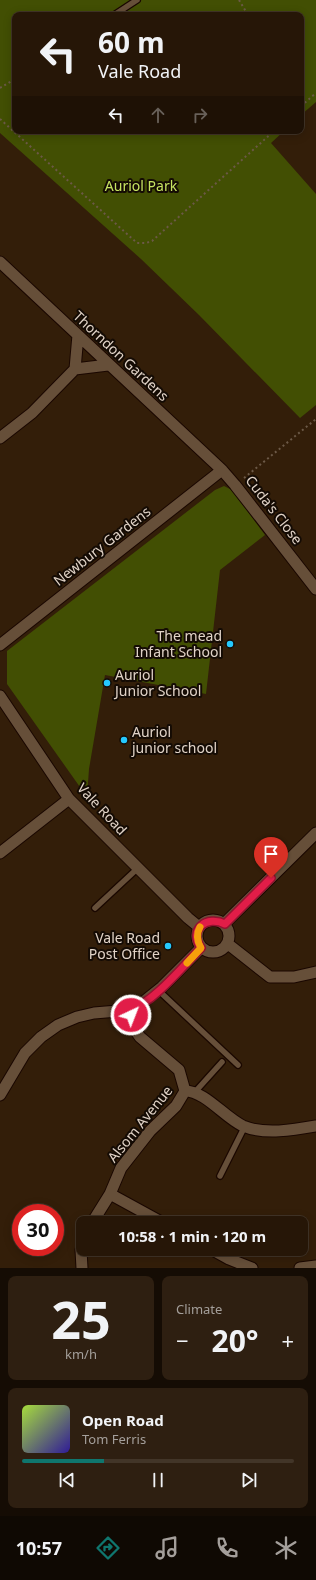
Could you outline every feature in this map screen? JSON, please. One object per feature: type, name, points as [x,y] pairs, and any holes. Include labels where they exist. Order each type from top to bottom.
[{"type":"street","name":"Thorndon Gardens","points":[[0,262],[108,365],[222,470]]},
{"type":"street","points":[[0,438],[32,414],[75,369],[78,335]]},
{"type":"street","points":[[75,369],[108,365]]},
{"type":"street","name":"Cuda's Close","points":[[222,470],[235,484],[316,589]]},
{"type":"street","name":"Newbury Gardens","points":[[0,645],[222,470]]},
{"type":"street","name":"Vale Road","points":[[0,696],[69,799],[188,918],[199,927]]},
{"type":"street","points":[[0,853],[69,799]]},
{"type":"street","points":[[225,924],[316,833]]},
{"type":"street","points":[[210,920],[216,920],[225,924],[230,933],[228,944],[221,951],[216,952],[210,952],[201,948],[197,940],[199,927],[210,920]]},
{"type":"street","points":[[228,944],[270,977],[294,977],[316,972]]},
{"type":"street","points":[[0,1095],[25,1053],[41,1036],[58,1025],[77,1017],[94,1013],[130,1010],[137,1007],[158,990],[201,948]]},
{"type":"street","name":"Alsom Avenue","points":[[96,1216],[110,1194],[121,1168],[150,1132],[190,1092],[179,1070],[140,1037],[133,1027],[130,1010]]},
{"type":"street","points":[[190,1092],[244,1126],[271,1130],[290,1130],[316,1126]]},
{"type":"street","points":[[110,1194],[150,1216]]},
{"type":"street","points":[[81,1256],[82,1268]]},
{"type":"street","points":[[224,1256],[252,1268]]},
{"type":"street","points":[[300,1268],[316,1266]]},
{"type":"lane","points":[[119,12],[137,0]]},
{"type":"lane","points":[[95,908],[138,868]]},
{"type":"lane","points":[[158,990],[238,1065]]},
{"type":"lane","points":[[190,1092],[222,1062]]},
{"type":"lane","points":[[220,1176],[244,1126]]},
{"type":"path","points":[[238,0],[246,12]]},
{"type":"path","points":[[0,88],[12,81]]},
{"type":"path","points":[[304,103],[316,93]]},
{"type":"path","points":[[0,119],[12,130]]},
{"type":"path","points":[[17,134],[137,243],[141,244],[152,241],[271,134]]},
{"type":"path","points":[[235,484],[316,420]]},
{"type":"green space","name":"Auriol Park","points":[[0,0],[316,0],[316,102],[304,112],[304,12],[12,12],[12,134],[281,134],[271,143],[316,194],[316,405],[300,418],[199,315],[141,259],[0,133]]},
{"type":"green space","name":"Auriol Junior School","points":[[224,486],[232,490],[265,535],[220,570],[206,694],[105,675],[89,769],[87,797],[7,684],[7,651],[215,490]]},
{"type":"slow traffic","points":[[187,963],[201,948],[197,940],[198,930],[200,927]]},
{"type":"place","name":"The mead Infant School","points":[[230,644]]},
{"type":"place","name":"Auriol Junior School","points":[[107,683]]},
{"type":"place","name":"Auriol junior school","points":[[124,740]]},
{"type":"place","name":"Vale Road Post Office","points":[[168,946]]},
{"type":"route","points":[[131,1015],[130,1010],[137,1007],[162,987],[201,948],[197,940],[199,927],[210,920],[221,921],[225,924],[271,878]]}]
